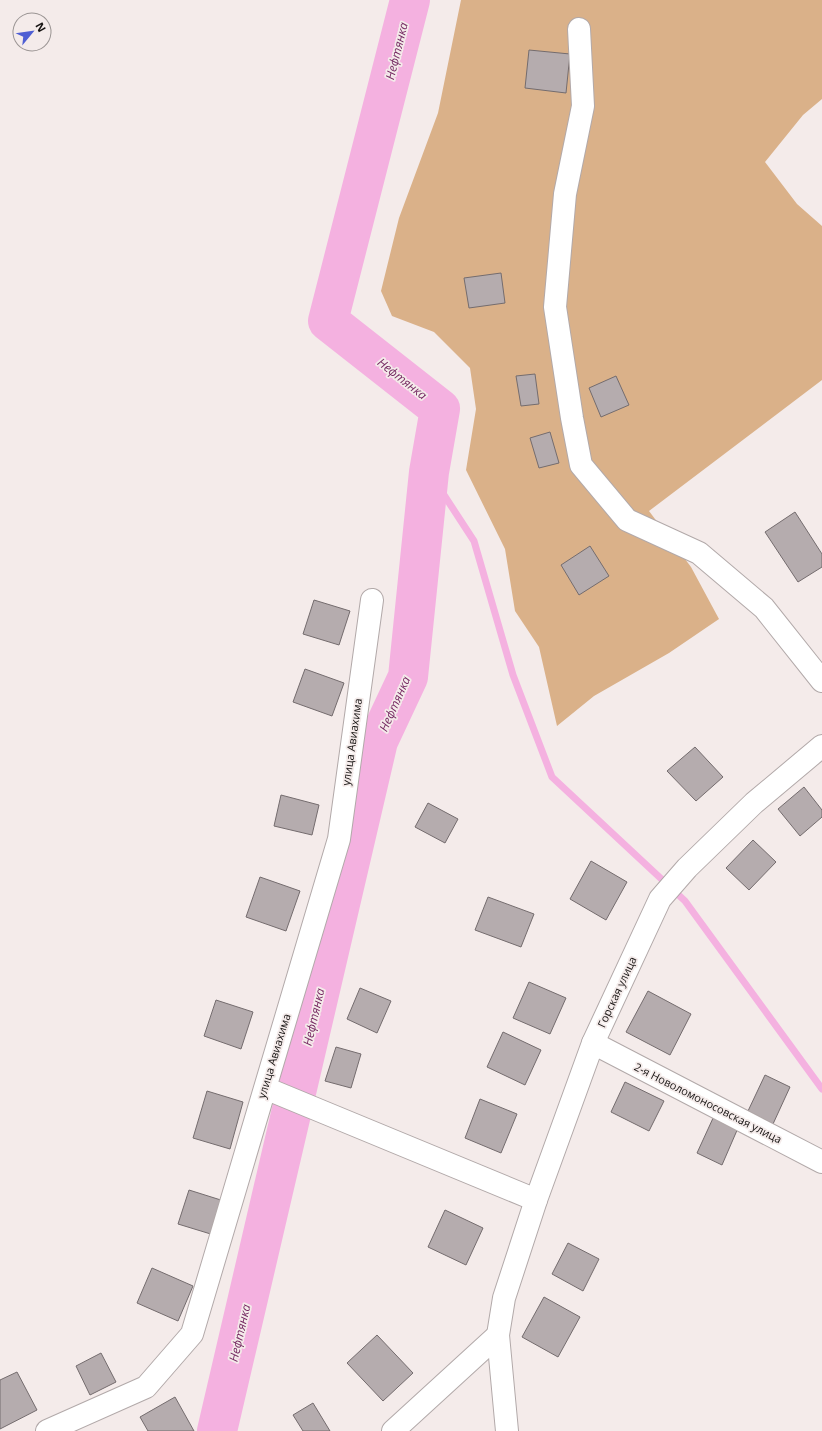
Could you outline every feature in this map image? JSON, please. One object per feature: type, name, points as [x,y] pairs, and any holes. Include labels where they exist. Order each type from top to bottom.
[{"type":"street","points":[[579,29],[583,106],[565,194],[555,307],[572,418],[581,465],[627,520],[699,553],[764,608],[822,681]]},
{"type":"street","name":"улица Авиахима","points":[[47,1431],[146,1387],[192,1334],[339,839],[372,600]]},
{"type":"street","name":"Горская улица","points":[[507,1431],[498,1335],[504,1298],[536,1200],[593,1043],[660,900],[687,868],[754,803],[822,746]]},
{"type":"street","name":"2-я Новоломоносовская улица","points":[[593,1043],[822,1162]]},
{"type":"street","points":[[264,1088],[536,1200]]},
{"type":"street","points":[[392,1431],[498,1335]]},
{"type":"shaded area","points":[[461,0],[822,0],[822,99],[803,115],[765,162],[797,204],[822,226],[822,380],[649,511],[691,567],[719,619],[669,653],[594,696],[557,726],[539,647],[515,611],[505,549],[466,470],[476,409],[470,368],[434,332],[392,316],[381,291],[399,218],[438,113]]},
{"type":"building","points":[[529,50],[570,54],[566,93],[525,88]]},
{"type":"building","points":[[501,273],[505,303],[469,308],[464,278]]},
{"type":"building","points":[[535,374],[539,404],[521,406],[516,376]]},
{"type":"building","points":[[616,376],[629,405],[601,417],[589,388]]},
{"type":"building","points":[[550,432],[559,463],[539,468],[530,438]]},
{"type":"building","points":[[795,512],[822,554],[822,567],[798,582],[765,532]]},
{"type":"building","points":[[590,546],[609,576],[579,595],[561,565]]},
{"type":"building","points":[[314,600],[350,611],[339,645],[303,634]]},
{"type":"building","points":[[305,669],[344,683],[332,716],[293,702]]},
{"type":"building","points":[[695,747],[723,777],[696,801],[667,771]]},
{"type":"building","points":[[804,787],[822,810],[822,817],[800,836],[778,809]]},
{"type":"building","points":[[281,795],[319,805],[312,835],[274,826]]},
{"type":"building","points":[[428,803],[458,819],[445,843],[415,827]]},
{"type":"building","points":[[753,840],[776,862],[749,890],[726,868]]},
{"type":"building","points":[[591,861],[627,882],[606,920],[570,899]]},
{"type":"building","points":[[260,877],[300,891],[286,931],[246,917]]},
{"type":"building","points":[[488,897],[534,914],[521,947],[475,930]]},
{"type":"building","points":[[529,982],[566,998],[550,1034],[513,1018]]},
{"type":"building","points":[[360,988],[391,1001],[377,1033],[347,1019]]},
{"type":"building","points":[[648,991],[691,1014],[670,1055],[626,1032]]},
{"type":"building","points":[[216,1000],[253,1012],[241,1049],[204,1036]]},
{"type":"building","points":[[503,1032],[541,1050],[525,1085],[487,1067]]},
{"type":"building","points":[[336,1047],[361,1054],[351,1088],[325,1081]]},
{"type":"building","points":[[765,1075],[790,1087],[773,1124],[748,1111]]},
{"type":"building","points":[[625,1082],[664,1101],[649,1131],[611,1112]]},
{"type":"building","points":[[207,1091],[243,1102],[230,1149],[193,1138]]},
{"type":"building","points":[[480,1099],[517,1114],[501,1153],[465,1138]]},
{"type":"building","points":[[714,1116],[738,1128],[722,1165],[697,1153]]},
{"type":"building","points":[[189,1190],[224,1201],[214,1235],[178,1224]]},
{"type":"building","points":[[445,1210],[483,1228],[466,1265],[428,1247]]},
{"type":"building","points":[[568,1243],[599,1259],[583,1291],[552,1274]]},
{"type":"building","points":[[152,1268],[193,1286],[178,1321],[137,1303]]},
{"type":"building","points":[[544,1297],[580,1317],[558,1357],[522,1337]]},
{"type":"building","points":[[377,1335],[413,1373],[383,1401],[347,1363]]},
{"type":"building","points":[[101,1353],[116,1382],[90,1395],[76,1366]]},
{"type":"building","points":[[17,1372],[37,1410],[0,1429],[0,1380]]},
{"type":"building","points":[[175,1397],[194,1431],[148,1431],[140,1417]]},
{"type":"building","points":[[313,1403],[330,1431],[303,1431],[293,1415]]},
{"type":"waterway","name":"Нефтянка","points":[[217,1431],[378,741],[408,677],[429,472],[440,409],[328,321],[410,0]]},
{"type":"waterway","points":[[429,472],[474,541],[513,675],[552,777],[685,901],[822,1089]]}]
